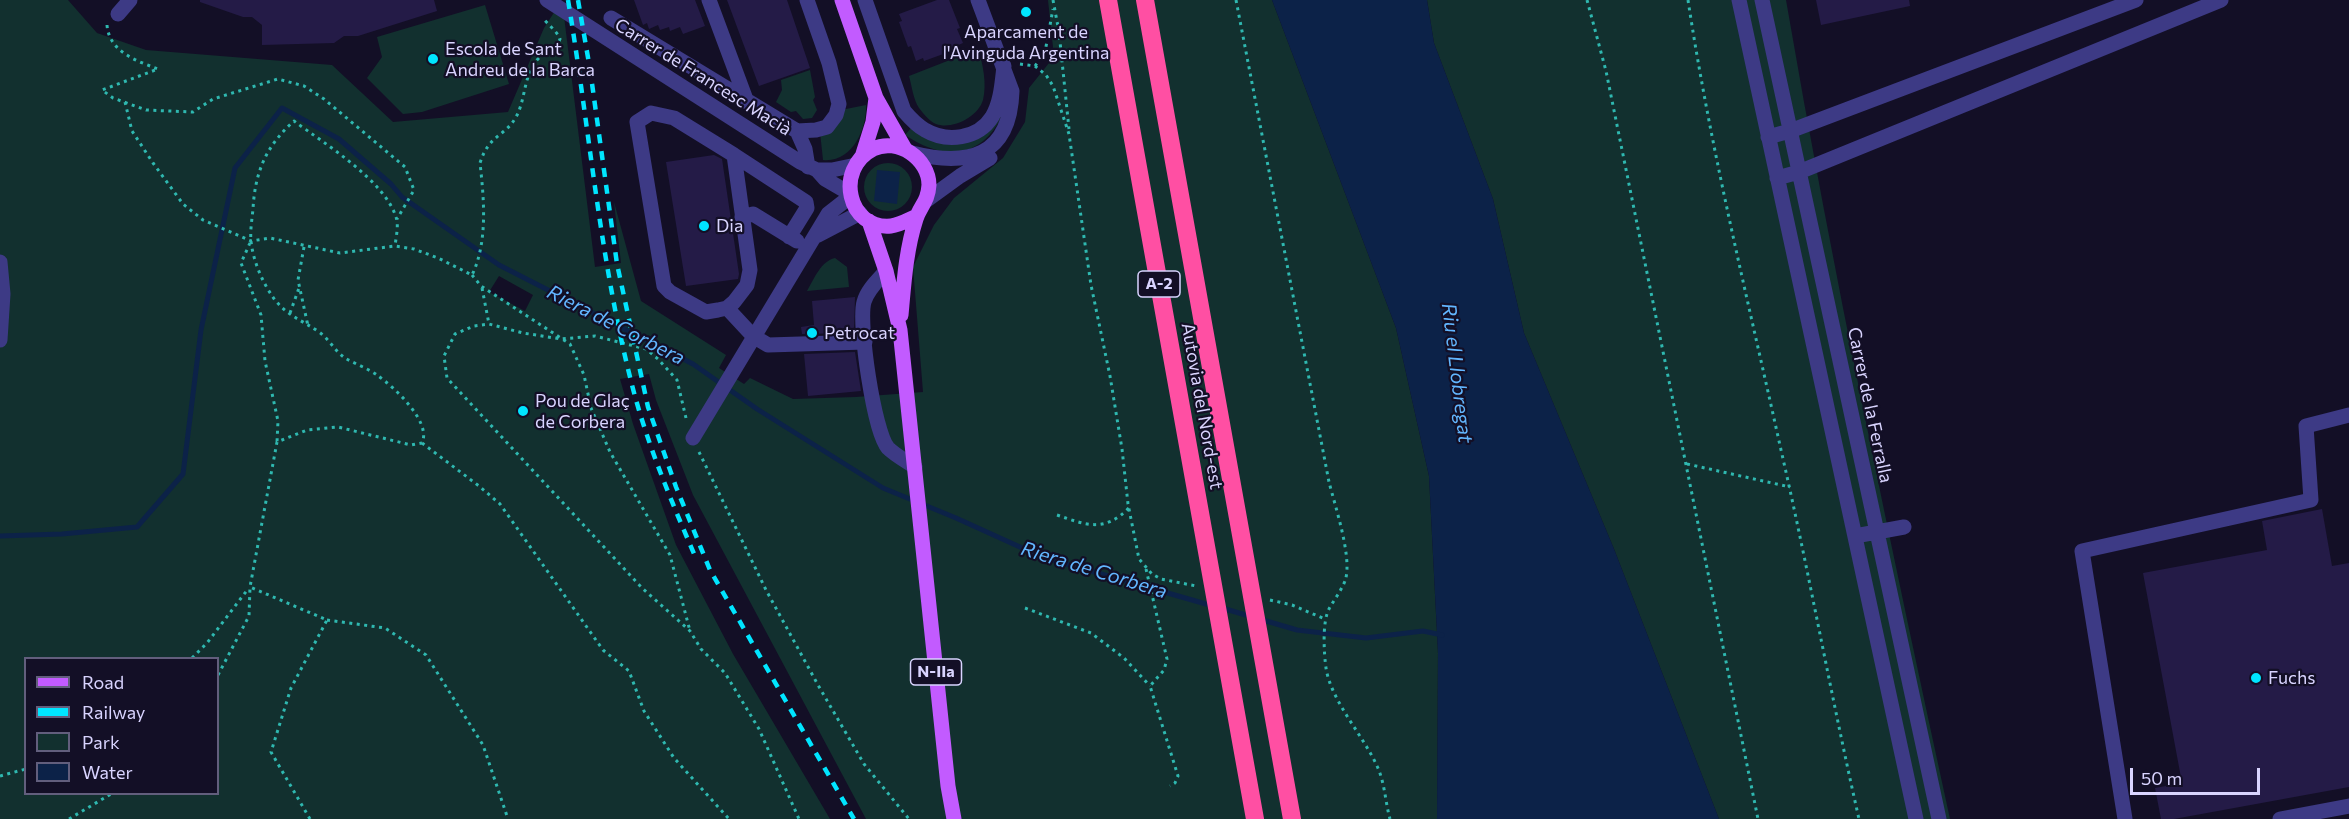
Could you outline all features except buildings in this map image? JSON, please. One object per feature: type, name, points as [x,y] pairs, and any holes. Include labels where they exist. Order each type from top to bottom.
[{"type":"highway","name":"Autovia del Nord-est","points":[[1108,0],[1255,819]]},
{"type":"highway","name":"Autovia del Nord-est","points":[[1145,0],[1292,819]]},
{"type":"main road","points":[[842,0],[876,98],[908,151],[919,160],[928,177],[927,200]]},
{"type":"main road","points":[[850,194],[850,177],[859,161],[873,122],[876,98]]},
{"type":"main road","points":[[859,161],[875,148],[883,146],[908,151]]},
{"type":"main road","name":"N-IIa","points":[[850,194],[865,217],[886,271],[900,330],[948,786],[954,819]]},
{"type":"main road","name":"N-IIa","points":[[900,330],[906,263],[917,216],[927,200]]},
{"type":"main road","points":[[865,217],[890,226],[902,224],[917,216]]},
{"type":"street","points":[[118,14],[130,0]]},
{"type":"street","points":[[709,0],[747,102]]},
{"type":"street","points":[[796,131],[827,127],[836,116],[839,104],[829,63],[807,0]]},
{"type":"street","points":[[865,0],[904,111],[927,132],[958,138],[984,128],[999,101],[1004,74]]},
{"type":"street","points":[[908,151],[932,158],[956,160],[974,158],[991,146],[1004,131],[1009,119],[1012,91],[978,0]]},
{"type":"street","points":[[1739,0],[1916,819]]},
{"type":"street","name":"Carrer de la Ferralla","points":[[1762,0],[1940,819]]},
{"type":"street","points":[[1768,137],[1790,132],[2136,0]]},
{"type":"street","points":[[1777,178],[1799,172],[2221,0]]},
{"type":"street","name":"Carrer de Francesc Macià","points":[[553,4],[850,194]]},
{"type":"street","name":"Carrer de Francesc Macià","points":[[611,18],[796,131],[813,169]]},
{"type":"street","points":[[927,200],[960,176],[987,161],[1012,136],[1021,108],[1022,94],[1016,77],[1004,74]]},
{"type":"street","points":[[734,155],[750,270],[747,285],[727,308],[706,312],[670,292],[664,286],[637,122],[651,113],[674,117],[734,155],[806,201],[807,208],[789,237]]},
{"type":"street","points":[[813,169],[832,170],[859,161]]},
{"type":"street","points":[[693,438],[828,214],[850,194]]},
{"type":"street","points":[[742,216],[753,214],[789,237],[811,243],[865,217]]},
{"type":"street","points":[[0,262],[3,302],[0,340]]},
{"type":"street","points":[[886,271],[864,301],[862,320],[870,385],[880,434],[888,447],[916,474]]},
{"type":"street","points":[[727,308],[753,336],[768,345],[865,342]]},
{"type":"street","points":[[2123,819],[2082,551],[2311,500],[2306,426],[2349,414]]},
{"type":"street","points":[[1855,536],[1904,527]]},
{"type":"street","points":[[2280,819],[2349,806]]},
{"type":"path","points":[[1236,0],[1346,560],[1346,580],[1325,619],[1326,668],[1329,680],[1378,768],[1386,793],[1390,819]]},
{"type":"path","points":[[1587,0],[1606,71],[1758,819]]},
{"type":"path","points":[[1688,0],[1702,91],[1724,199],[1790,487],[1859,819]]},
{"type":"path","points":[[1035,66],[1045,52],[1053,2]]},
{"type":"path","points":[[1053,2],[1059,32],[1069,134],[1091,285],[1122,449],[1129,508],[1140,559],[1152,574],[1161,579],[1179,583]]},
{"type":"path","points":[[472,275],[479,261],[482,246],[482,157],[486,146],[517,116],[525,86],[537,60],[557,46],[560,36],[543,18],[553,4]]},
{"type":"path","points":[[118,14],[107,22],[108,36],[128,57],[158,69],[102,90],[113,98],[146,110],[193,112],[213,99],[278,79],[304,86],[324,99],[405,167],[414,190],[397,219],[395,246]]},
{"type":"path","points":[[1004,74],[1023,63],[1035,66],[1046,75],[1053,86],[1069,134]]},
{"type":"path","points":[[125,102],[132,131],[153,163],[183,204],[203,220],[251,241],[270,238],[340,253],[395,246],[414,249],[472,275],[481,286],[570,344],[584,375],[591,408],[610,452],[670,555],[690,631]]},
{"type":"path","points":[[219,673],[249,616],[249,587],[277,442],[278,421],[265,361],[261,315],[241,263],[251,241],[257,175],[263,158],[283,131],[294,121],[369,178],[389,204],[397,219]]},
{"type":"path","points":[[251,241],[260,274],[274,299],[290,314],[320,333],[343,356],[378,375],[411,408],[423,425],[422,443]]},
{"type":"path","points":[[290,314],[299,286],[304,247]]},
{"type":"path","points":[[299,286],[308,326]]},
{"type":"path","points":[[481,286],[489,324]]},
{"type":"path","points":[[799,819],[759,729],[725,673],[702,649],[690,631],[642,588],[447,378],[444,356],[455,334],[474,326],[489,324],[523,333],[561,339],[595,336],[645,349],[658,359],[677,380],[693,438],[766,590],[864,764],[909,819]]},
{"type":"path","points":[[277,442],[308,430],[338,427],[411,445],[422,443],[479,486],[500,504],[603,650],[629,671],[644,711],[674,758],[729,819]]},
{"type":"path","points":[[1687,464],[1790,487]]},
{"type":"path","points":[[1057,515],[1086,525],[1102,524],[1118,519],[1129,508]]},
{"type":"path","points":[[1146,567],[1167,659],[1164,670],[1150,686]]},
{"type":"path","points":[[249,587],[285,600],[327,620],[385,628],[426,654],[483,745],[508,819]]},
{"type":"path","points":[[193,657],[207,643],[249,587]]},
{"type":"path","points":[[1272,600],[1293,605],[1325,619]]},
{"type":"path","points":[[1025,608],[1091,633],[1124,658],[1150,686],[1178,776],[1175,783],[1170,786]]},
{"type":"path","points":[[310,819],[271,752],[291,688],[327,620]]},
{"type":"path","points":[[0,776],[24,770]]},
{"type":"path","points":[[69,819],[109,795]]},
{"type":"green space","points":[[0,0],[68,0],[97,33],[146,50],[332,65],[393,122],[508,112],[544,28],[562,0],[595,267],[621,263],[614,202],[641,301],[726,355],[719,368],[744,384],[750,378],[793,399],[923,392],[913,267],[934,225],[954,198],[1003,158],[1025,122],[1029,88],[1049,63],[1053,47],[1048,0],[1272,0],[1396,328],[1429,476],[1438,653],[1437,819],[866,819],[693,495],[656,400],[649,374],[620,379],[633,424],[676,545],[733,654],[830,819],[0,819]],"holes":[[[499,276],[533,295],[525,311],[489,292]]]},
{"type":"green space","points":[[1427,0],[1786,0],[1843,308],[1950,819],[1719,819],[1614,549],[1524,333],[1493,199],[1434,43]]},
{"type":"green space","points":[[485,5],[509,84],[422,112],[403,114],[367,78],[382,57],[377,37]]},
{"type":"green space","points":[[978,49],[984,81],[984,94],[980,106],[970,117],[957,124],[933,123],[919,108],[909,76]]},
{"type":"green space","points":[[810,70],[815,97],[813,100],[817,110],[812,118],[803,119],[796,111],[791,112],[776,102],[782,90],[781,80]]},
{"type":"green space","points":[[866,105],[864,124],[856,143],[842,156],[823,160],[820,132],[841,110]]},
{"type":"green space","points":[[999,116],[1001,118],[992,132],[982,142],[959,152],[933,149],[905,135],[911,128],[938,142],[957,143]]},
{"type":"green space","points":[[888,163],[905,170],[912,187],[905,204],[888,211],[871,204],[864,187],[871,170]]},
{"type":"green space","points":[[835,258],[847,267],[849,287],[807,291],[822,267]]},
{"type":"water","name":"Riu el Llobregat","points":[[1272,0],[1427,0],[1434,43],[1493,199],[1524,333],[1614,549],[1719,819],[1437,819],[1438,653],[1429,476],[1396,328]]},
{"type":"water","points":[[877,170],[900,172],[897,204],[874,201]]},
{"type":"waterway","name":"Riera de Corbera","points":[[0,536],[62,534],[137,527],[183,474],[201,330],[235,168],[282,108],[339,139],[391,184],[402,197],[499,265],[693,364],[757,409],[883,488],[1042,557],[1213,606]]},
{"type":"waterway","name":"Riera de Corbera","points":[[1222,608],[1297,630],[1366,638],[1423,631],[1442,635]]},
{"type":"railway","points":[[568,0],[602,236],[619,330],[643,423],[667,490],[695,556]]},
{"type":"railway","points":[[578,0],[617,264],[648,407],[676,487],[710,570],[854,819]]},
{"type":"place","name":"Aparcament de l'Avinguda Argentina","points":[[1026,12]]},
{"type":"place","name":"Escola de Sant Andreu de la Barca","points":[[433,59]]},
{"type":"place","name":"Dia","points":[[704,226]]},
{"type":"place","name":"Petrocat","points":[[812,333]]},
{"type":"place","name":"Pou de Glaç de Corbera","points":[[523,411]]},
{"type":"place","name":"Fuchs","points":[[2256,678]]}]
